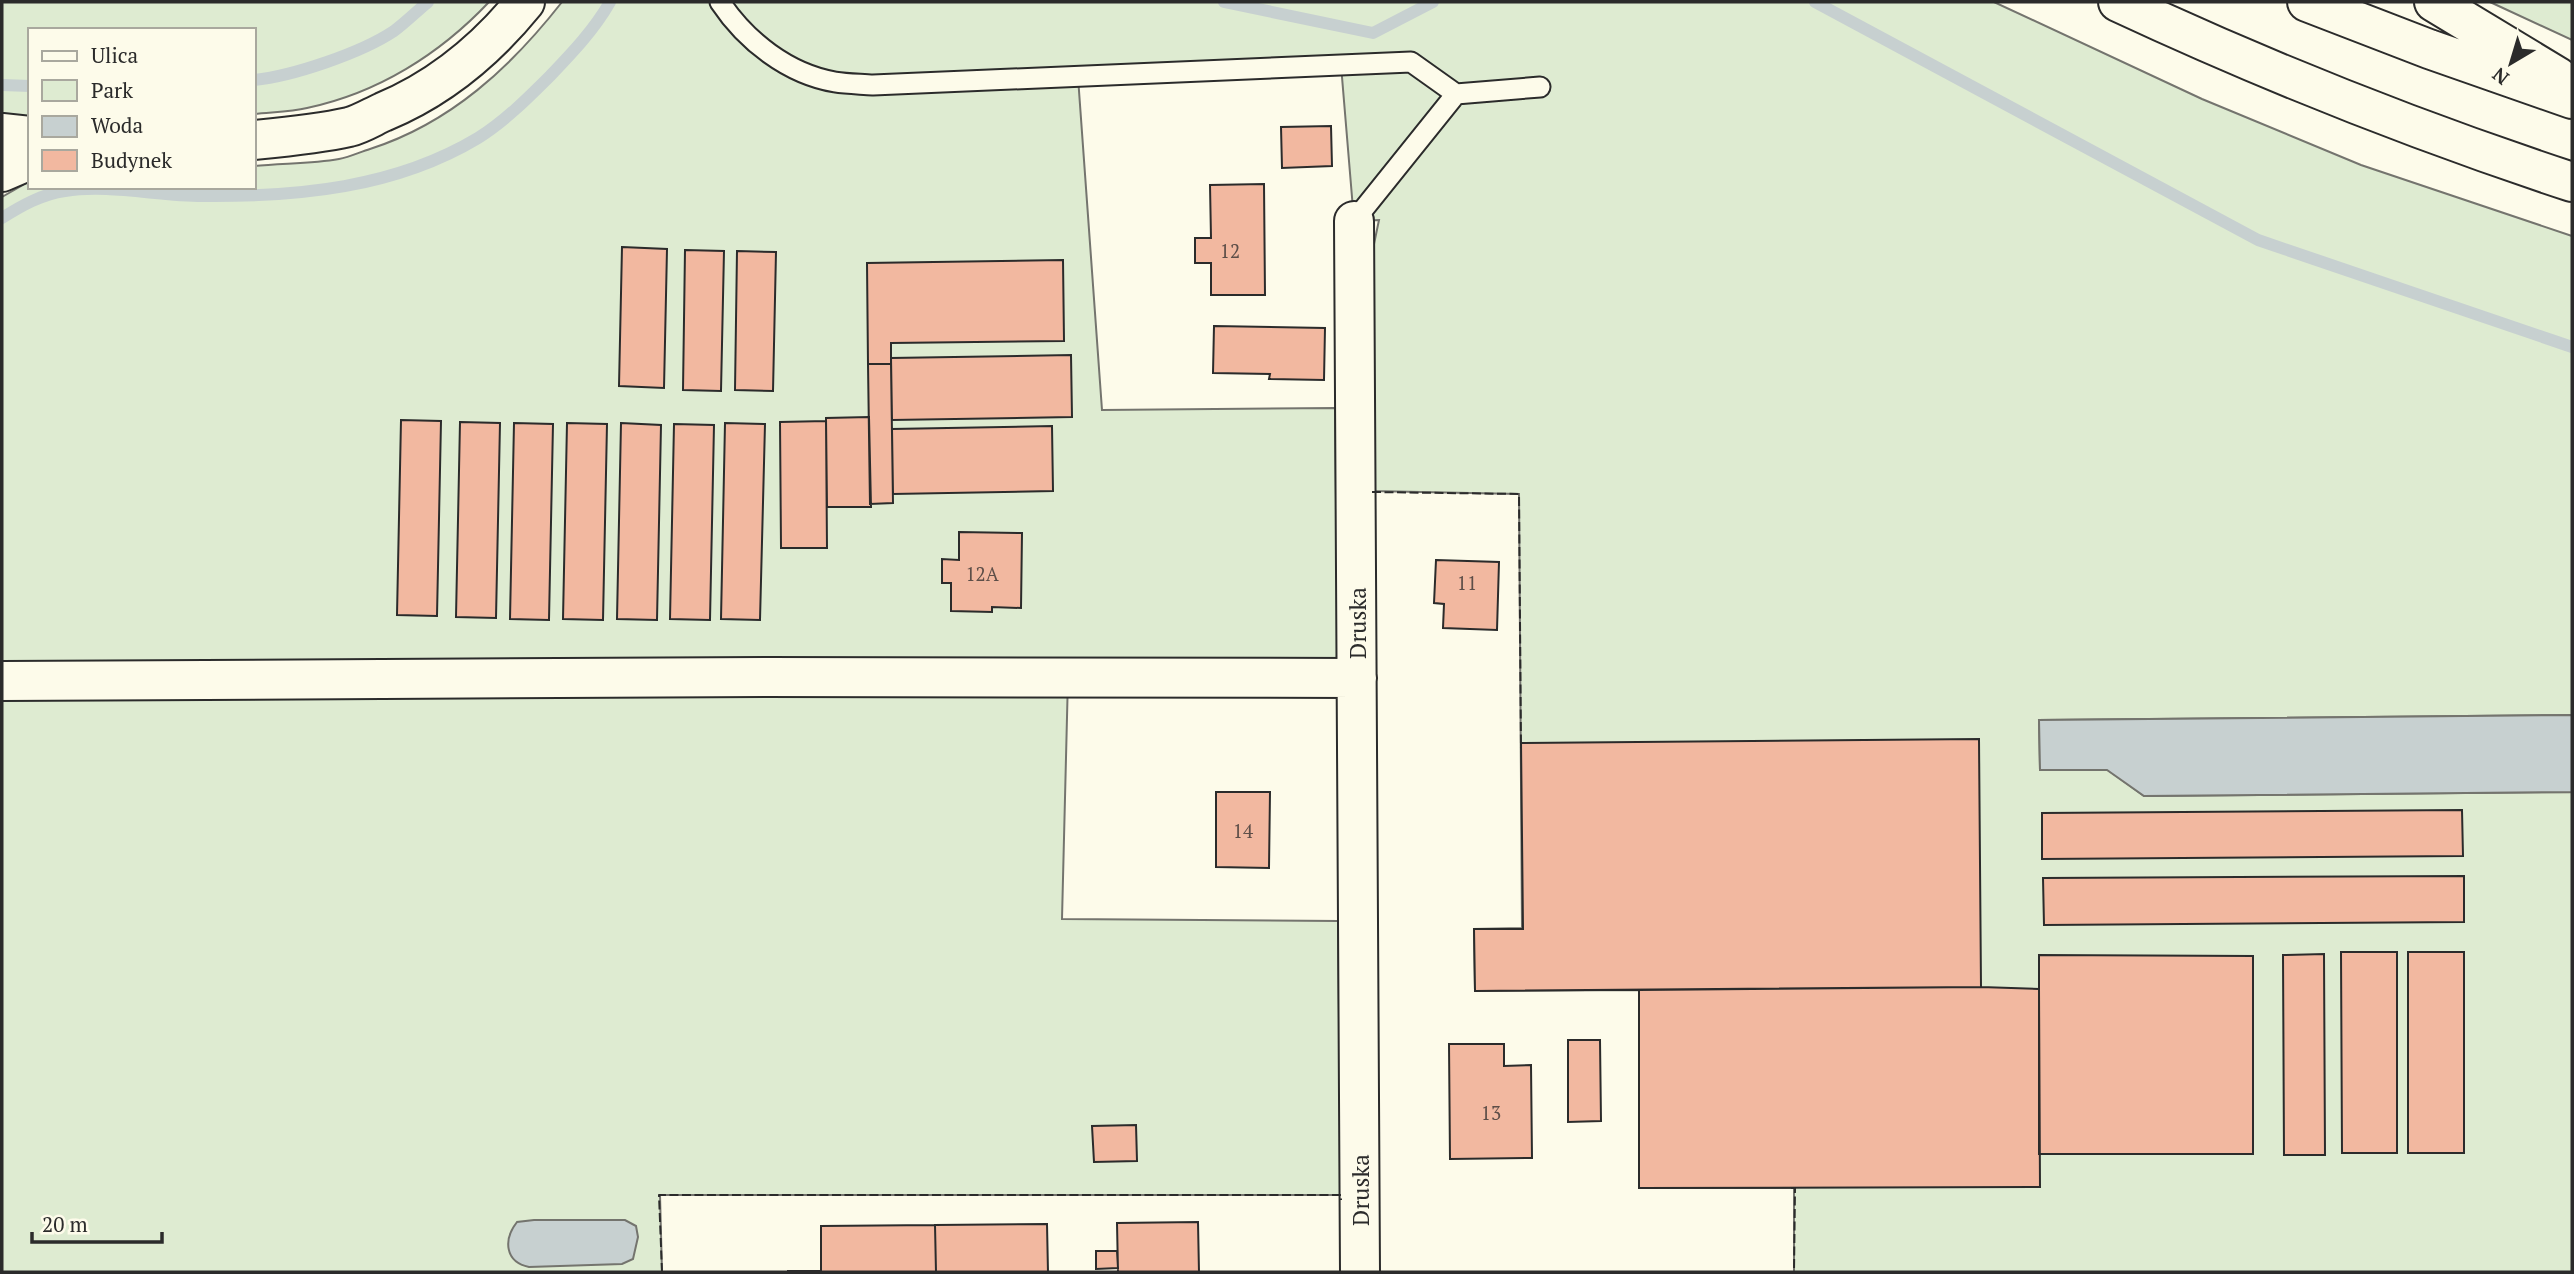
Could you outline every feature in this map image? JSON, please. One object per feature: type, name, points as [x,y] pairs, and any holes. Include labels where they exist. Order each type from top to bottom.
[{"type":"main road","points":[[256,141],[351,126],[398,106],[460,69],[505,26],[525,2]]},
{"type":"main road","points":[[2118,2],[2227,53],[2376,114],[2482,153],[2572,182]]},
{"type":"main road","points":[[2307,2],[2429,49],[2572,99]]},
{"type":"main road","points":[[2434,2],[2572,85]]},
{"type":"main road","points":[[2,133],[28,136]]},
{"type":"main road","points":[[2,172],[28,161]]},
{"type":"main road","name":"Druska","points":[[1354,221],[1360,1272]]},
{"type":"main road","points":[[2,681],[736,677],[1357,678]]},
{"type":"lane","points":[[720,2],[749,36],[775,58],[803,73],[834,82],[873,85],[1411,62],[1456,94],[1540,86]]},
{"type":"lane","name":"Druska","points":[[1354,221],[1456,94]]},
{"type":"green space","points":[[2,2],[489,2],[429,54],[383,82],[307,108],[256,114],[256,28],[28,28],[28,119],[2,118]]},
{"type":"green space","points":[[562,2],[1994,2],[2202,99],[2361,165],[2572,236],[2572,715],[2039,720],[2040,770],[2108,770],[2144,796],[2572,792],[2572,1272],[1794,1272],[1794,1188],[1639,1188],[1639,990],[1475,991],[1474,929],[1522,928],[1519,494],[1372,491],[1374,244],[1379,220],[1354,221],[1341,65],[1078,77],[1102,410],[1335,408],[1338,678],[1068,677],[1062,919],[1338,921],[1341,1195],[660,1195],[662,1272],[2,1272],[2,197],[28,182],[28,189],[256,189],[256,166],[339,159],[399,138],[427,124],[477,90],[522,49]]},
{"type":"green space","points":[[2490,2],[2572,2],[2572,40]]},
{"type":"water","points":[[2572,715],[2572,792],[2144,796],[2107,770],[2040,770],[2039,720]]},
{"type":"water","points":[[625,1220],[636,1226],[638,1237],[633,1259],[622,1264],[529,1267],[521,1264],[511,1255],[508,1243],[510,1236],[517,1222]]},
{"type":"building","points":[[1331,126],[1332,166],[1282,168],[1281,127]]},
{"type":"building","points":[[1264,184],[1265,295],[1211,295],[1211,263],[1195,263],[1195,238],[1211,238],[1210,185]]},
{"type":"building","points":[[622,247],[667,249],[664,388],[619,386]]},
{"type":"building","points":[[685,250],[724,251],[721,391],[683,390]]},
{"type":"building","points":[[737,251],[776,252],[773,391],[735,390]]},
{"type":"building","points":[[1063,260],[1064,341],[891,343],[891,364],[868,364],[867,263]]},
{"type":"building","points":[[1214,326],[1325,328],[1324,380],[1269,379],[1270,374],[1213,373]]},
{"type":"building","points":[[1071,355],[1072,417],[892,420],[891,358]]},
{"type":"building","points":[[868,364],[891,364],[893,503],[870,504]]},
{"type":"building","points":[[869,417],[871,507],[827,507],[826,418]]},
{"type":"building","points":[[401,420],[441,421],[437,616],[397,615]]},
{"type":"building","points":[[826,421],[827,548],[781,548],[780,422]]},
{"type":"building","points":[[460,422],[500,423],[496,618],[456,617]]},
{"type":"building","points":[[514,423],[553,424],[549,620],[510,619]]},
{"type":"building","points":[[567,423],[607,424],[603,620],[563,619]]},
{"type":"building","points":[[621,423],[661,425],[657,620],[617,619]]},
{"type":"building","points":[[725,423],[765,424],[760,620],[721,619]]},
{"type":"building","points":[[674,424],[714,425],[710,620],[670,619]]},
{"type":"building","points":[[1052,426],[1053,491],[893,494],[892,429]]},
{"type":"building","points":[[959,532],[1022,533],[1021,608],[992,607],[992,612],[951,611],[951,583],[942,583],[942,559],[959,560]]},
{"type":"building","points":[[1436,560],[1499,562],[1497,630],[1443,628],[1444,604],[1434,603]]},
{"type":"building","points":[[1979,739],[1981,987],[1475,991],[1474,929],[1523,929],[1521,743]]},
{"type":"building","points":[[1216,792],[1270,792],[1269,868],[1216,867]]},
{"type":"building","points":[[2462,810],[2463,856],[2042,859],[2042,813]]},
{"type":"building","points":[[2464,876],[2464,922],[2044,925],[2043,878]]},
{"type":"building","points":[[2341,952],[2397,952],[2397,1153],[2342,1153]]},
{"type":"building","points":[[2408,952],[2464,952],[2464,1153],[2408,1153]]},
{"type":"building","points":[[2324,954],[2325,1155],[2284,1155],[2283,955]]},
{"type":"building","points":[[2039,955],[2253,956],[2253,1154],[2039,1154]]},
{"type":"building","points":[[1981,987],[2039,989],[2040,1187],[1639,1188],[1639,990]]},
{"type":"building","points":[[1568,1040],[1600,1040],[1601,1121],[1568,1122]]},
{"type":"building","points":[[1449,1044],[1504,1044],[1504,1066],[1531,1065],[1532,1158],[1450,1159]]},
{"type":"building","points":[[1136,1125],[1137,1161],[1094,1162],[1092,1126]]},
{"type":"building","points":[[1198,1222],[1199,1272],[1118,1272],[1117,1223]]},
{"type":"building","points":[[1047,1224],[1048,1272],[936,1272],[935,1225]]},
{"type":"building","points":[[935,1225],[936,1272],[821,1272],[821,1226]]},
{"type":"building","points":[[1096,1251],[1117,1251],[1118,1268],[1096,1269]]},
{"type":"building","points":[[821,1271],[821,1272],[788,1272]]},
{"type":"waterway","points":[[256,80],[307,69],[364,47],[394,31],[428,2]]},
{"type":"waterway","points":[[2,218],[40,198],[81,189],[202,196],[274,194],[344,186],[413,168],[478,138],[507,117],[574,50],[610,2]]},
{"type":"waterway","points":[[1224,2],[1373,33],[1433,2]]},
{"type":"waterway","points":[[1815,2],[2258,240],[2572,347]]},
{"type":"waterway","points":[[2,85],[28,86]]},
{"type":"fence","points":[[1372,492],[1519,494],[1521,748]]},
{"type":"fence","points":[[1791,1188],[1795,1188],[1794,1272]]},
{"type":"fence","points":[[662,1272],[659,1195],[1341,1195],[1341,1200]]}]
